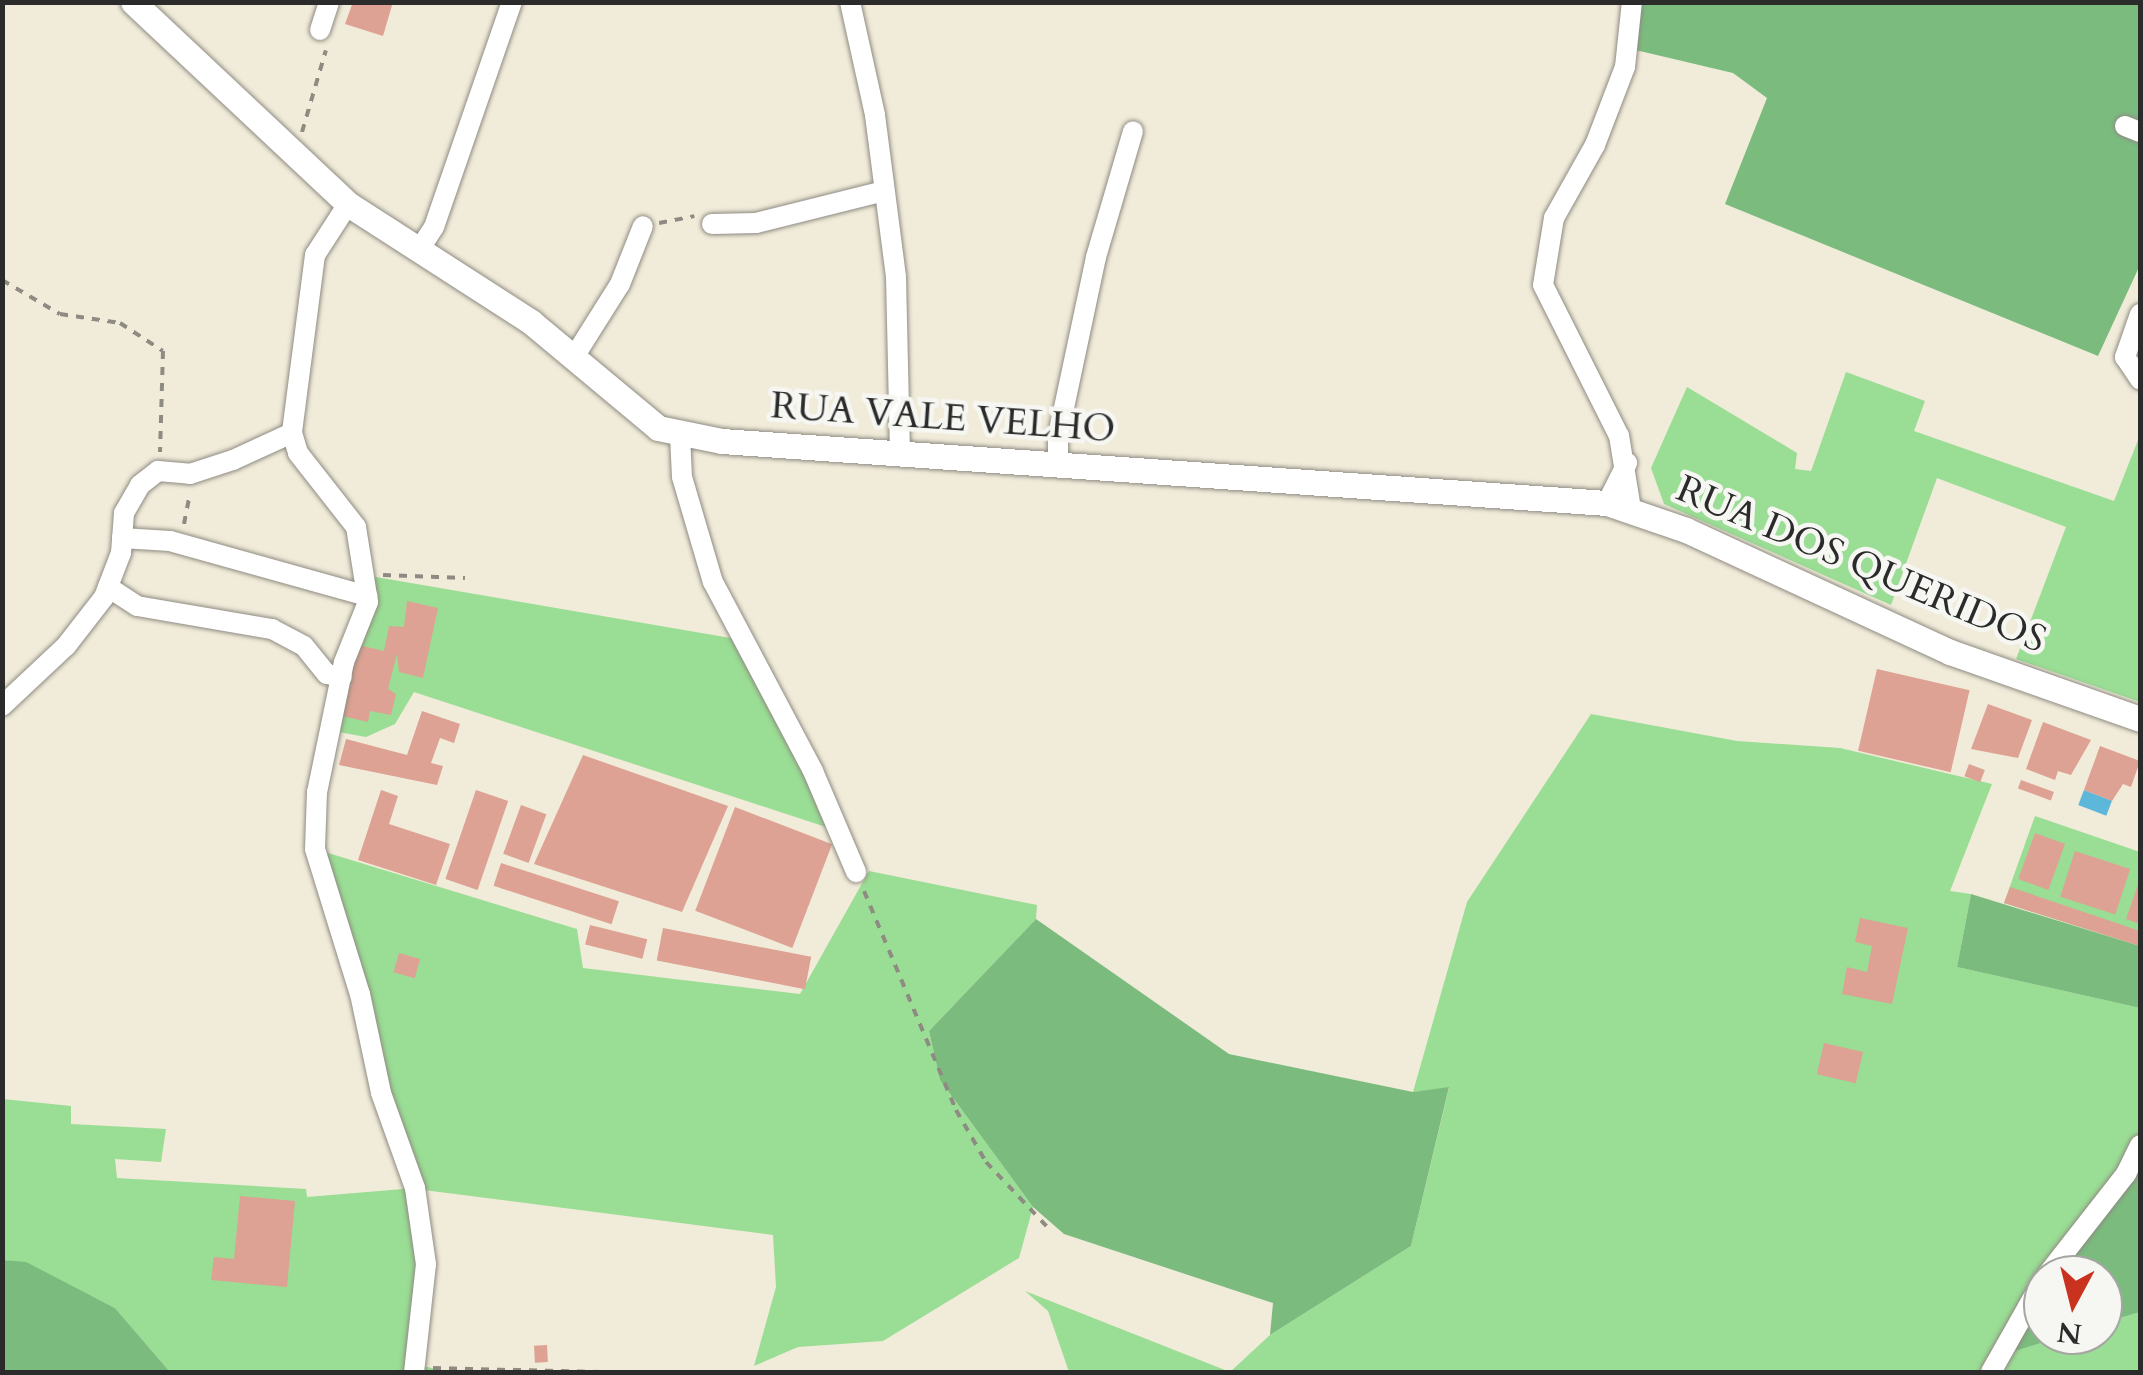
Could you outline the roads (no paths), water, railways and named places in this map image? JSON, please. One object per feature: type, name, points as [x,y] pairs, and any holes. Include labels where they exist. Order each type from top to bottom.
[{"type":"street","name":"RUA VALE VELHO","points":[[133,2],[288,152],[348,204],[574,357],[633,412],[680,435],[1619,506]]},
{"type":"street","points":[[320,30],[330,2]]},
{"type":"street","points":[[419,250],[434,227],[512,2]]},
{"type":"street","points":[[850,2],[875,115],[880,192],[901,324],[900,454]]},
{"type":"street","points":[[1619,506],[1626,463],[1580,350],[1543,285],[1554,218],[1595,144],[1626,67],[1632,2]]},
{"type":"street","points":[[1058,463],[1058,436],[1096,258],[1133,131]]},
{"type":"street","points":[[712,224],[756,223],[880,192]]},
{"type":"street","points":[[348,204],[315,255],[292,432],[298,453],[356,528],[367,596],[342,678],[317,792],[315,849],[360,994],[381,1094],[415,1188],[426,1264],[415,1368]]},
{"type":"street","points":[[574,357],[620,284],[643,226]]},
{"type":"street","points":[[2140,314],[2125,357],[2140,380]]},
{"type":"street","points":[[2,706],[66,646],[108,586],[122,538],[124,513],[140,484],[158,472],[190,474],[292,432]]},
{"type":"street","points":[[680,435],[682,477],[713,582],[813,771],[856,872]]},
{"type":"street","name":"RUA DOS QUERIDOS","points":[[1619,506],[1950,652],[2140,720]]},
{"type":"street","points":[[122,538],[178,543],[367,596]]},
{"type":"street","points":[[108,586],[137,606],[272,629],[304,646],[327,674],[342,678]]},
{"type":"street","points":[[2061,1255],[2140,1145]]},
{"type":"street","points":[[1991,1372],[2023,1316]]},
{"type":"water","points":[[2084,790],[2112,801],[2106,816],[2078,805]]}]
